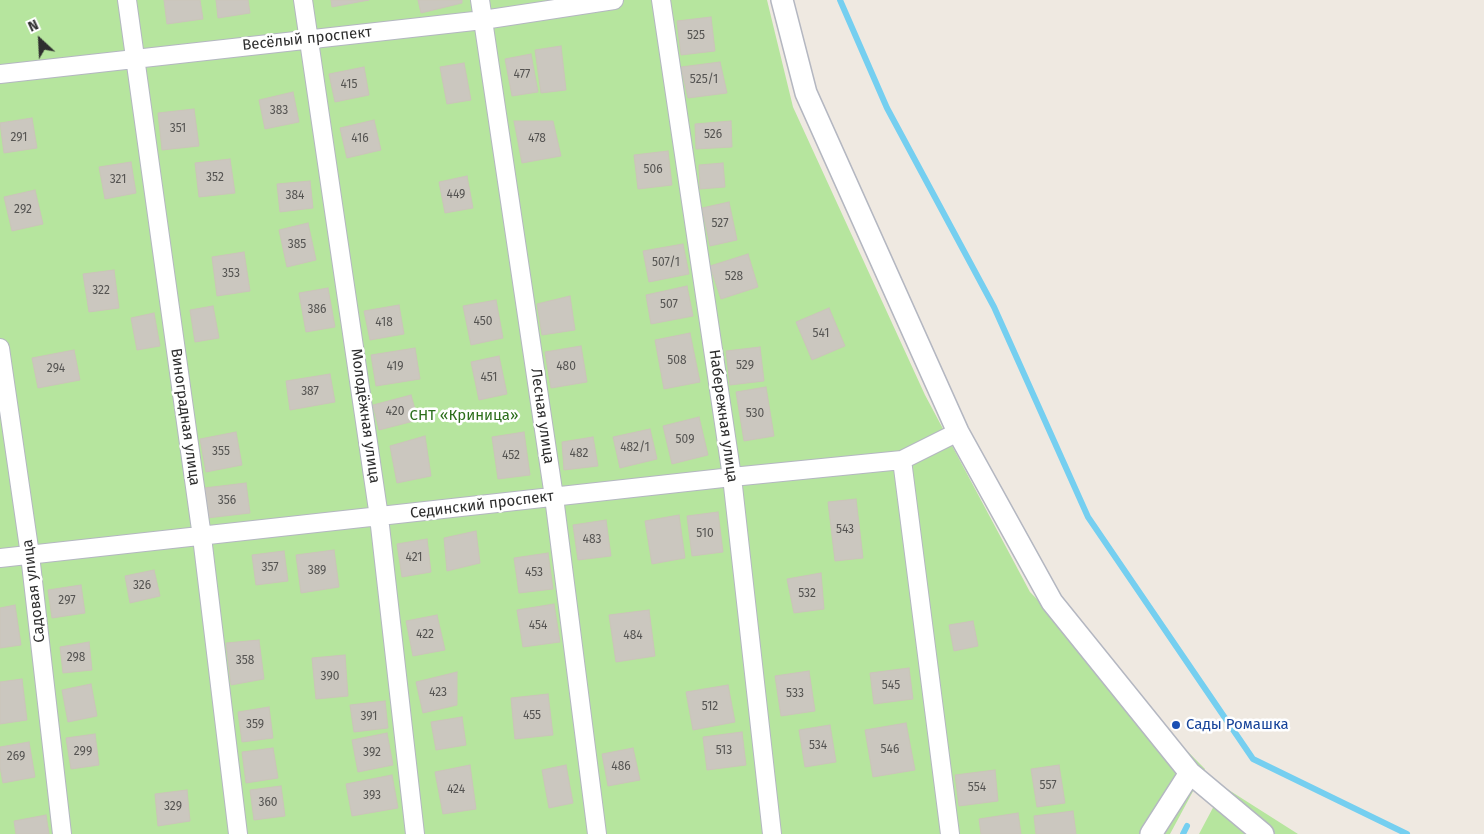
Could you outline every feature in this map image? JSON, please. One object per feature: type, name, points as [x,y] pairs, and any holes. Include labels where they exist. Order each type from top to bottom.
[{"type":"street","name":"Виноградная улица","points":[[127,0],[202,537],[238,834]]},
{"type":"street","name":"Молодёжная улица","points":[[304,0],[379,517],[415,834]]},
{"type":"street","name":"Лесная улица","points":[[480,0],[554,497],[597,834]]},
{"type":"street","name":"Весёлый проспект","points":[[0,74],[483,20],[614,0]]},
{"type":"street","name":"Набережная улица","points":[[661,0],[732,477],[772,834]]},
{"type":"street","points":[[782,0],[806,93],[958,432],[1052,602],[1190,773],[1263,834]]},
{"type":"street","name":"Садовая улица","points":[[0,348],[30,555],[62,834]]},
{"type":"street","name":"Сединский проспект","points":[[0,558],[902,460],[958,432]]},
{"type":"street","points":[[902,460],[950,834]]},
{"type":"street","points":[[1151,834],[1190,773]]},
{"type":"green space","name":"СНТ «Криница»","points":[[0,0],[767,0],[793,107],[925,395],[1030,592],[1205,769],[1170,834],[0,834]]},
{"type":"green space","points":[[1224,787],[1298,834],[1199,834]]},
{"type":"building","points":[[164,0],[200,0],[203,19],[167,24]]},
{"type":"building","points":[[216,0],[248,0],[250,13],[218,18]]},
{"type":"building","points":[[331,0],[369,0],[332,7]]},
{"type":"building","points":[[418,0],[462,0],[462,3],[421,13]]},
{"type":"building","points":[[711,17],[715,51],[681,55],[677,21]]},
{"type":"building","points":[[561,46],[566,90],[541,93],[535,50]]},
{"type":"building","points":[[531,54],[538,92],[512,96],[505,59]]},
{"type":"building","points":[[720,62],[727,93],[688,98],[681,67]]},
{"type":"building","points":[[464,63],[471,100],[447,104],[440,67]]},
{"type":"building","points":[[364,67],[369,95],[335,102],[329,74]]},
{"type":"building","points":[[293,92],[299,122],[265,129],[259,100]]},
{"type":"building","points":[[194,109],[199,146],[162,150],[158,113]]},
{"type":"building","points":[[32,118],[37,148],[4,153],[0,123]]},
{"type":"building","points":[[374,120],[381,150],[347,158],[340,128]]},
{"type":"building","points":[[514,121],[553,121],[561,156],[522,163]]},
{"type":"building","points":[[731,121],[732,147],[696,149],[695,124]]},
{"type":"building","points":[[668,151],[672,185],[638,189],[634,155]]},
{"type":"building","points":[[230,159],[235,193],[199,197],[195,163]]},
{"type":"building","points":[[131,162],[136,193],[105,199],[99,167]]},
{"type":"building","points":[[723,163],[725,187],[700,189],[699,165]]},
{"type":"building","points":[[467,176],[473,208],[445,213],[439,182]]},
{"type":"building","points":[[310,181],[313,208],[280,212],[277,184]]},
{"type":"building","points":[[35,190],[43,224],[12,231],[4,197]]},
{"type":"building","points":[[729,202],[737,240],[710,246],[702,208]]},
{"type":"building","points":[[308,223],[316,260],[287,267],[279,230]]},
{"type":"building","points":[[683,244],[689,274],[649,282],[643,251]]},
{"type":"building","points":[[244,252],[250,291],[217,296],[212,257]]},
{"type":"building","points":[[748,254],[758,287],[721,299],[710,266]]},
{"type":"building","points":[[114,270],[119,308],[89,312],[83,274]]},
{"type":"building","points":[[687,286],[693,316],[651,324],[646,295]]},
{"type":"building","points":[[328,288],[335,327],[306,332],[299,293]]},
{"type":"building","points":[[570,296],[575,330],[542,335],[537,304]]},
{"type":"building","points":[[496,300],[503,338],[471,345],[463,306]]},
{"type":"building","points":[[399,305],[404,334],[370,340],[364,311]]},
{"type":"building","points":[[213,306],[219,338],[195,342],[190,310]]},
{"type":"building","points":[[829,308],[845,346],[812,360],[796,322]]},
{"type":"building","points":[[154,313],[160,346],[137,350],[131,318]]},
{"type":"building","points":[[690,333],[700,382],[664,389],[655,340]]},
{"type":"building","points":[[581,346],[587,382],[551,388],[545,352]]},
{"type":"building","points":[[760,347],[764,381],[730,385],[726,351]]},
{"type":"building","points":[[415,348],[420,379],[376,386],[371,355]]},
{"type":"building","points":[[74,350],[80,380],[38,388],[32,358]]},
{"type":"building","points":[[499,356],[507,394],[479,400],[471,362]]},
{"type":"building","points":[[330,374],[335,402],[290,410],[286,381]]},
{"type":"building","points":[[766,387],[774,436],[744,441],[736,392]]},
{"type":"building","points":[[411,395],[418,420],[379,430],[373,405]]},
{"type":"building","points":[[699,417],[708,455],[672,464],[663,426]]},
{"type":"building","points":[[650,429],[657,459],[620,468],[613,437]]},
{"type":"building","points":[[236,432],[242,465],[206,472],[200,439]]},
{"type":"building","points":[[524,432],[530,475],[498,479],[492,437]]},
{"type":"building","points":[[425,436],[431,476],[397,483],[390,446]]},
{"type":"building","points":[[593,437],[598,466],[564,470],[562,442]]},
{"type":"building","points":[[246,483],[250,513],[207,518],[204,488]]},
{"type":"building","points":[[856,499],[863,558],[835,561],[828,502]]},
{"type":"building","points":[[718,512],[723,552],[692,556],[687,516]]},
{"type":"building","points":[[679,515],[685,558],[652,564],[645,521]]},
{"type":"building","points":[[606,520],[611,556],[578,560],[573,525]]},
{"type":"building","points":[[476,531],[480,563],[447,571],[444,538]]},
{"type":"building","points":[[427,539],[431,572],[402,577],[397,544]]},
{"type":"building","points":[[334,550],[339,587],[301,593],[296,555]]},
{"type":"building","points":[[284,551],[288,581],[256,585],[252,555]]},
{"type":"building","points":[[548,553],[553,589],[519,593],[514,558]]},
{"type":"building","points":[[154,570],[160,596],[130,603],[125,576]]},
{"type":"building","points":[[821,573],[824,609],[794,613],[787,579]]},
{"type":"building","points":[[81,585],[85,613],[52,618],[48,590]]},
{"type":"building","points":[[554,604],[560,642],[523,647],[517,610]]},
{"type":"building","points":[[15,605],[21,645],[0,648],[0,608]]},
{"type":"building","points":[[649,610],[655,656],[616,662],[609,615]]},
{"type":"building","points":[[437,615],[445,650],[413,656],[406,621]]},
{"type":"building","points":[[973,621],[978,646],[954,651],[949,625]]},
{"type":"building","points":[[259,640],[264,679],[231,685],[226,643]]},
{"type":"building","points":[[89,642],[92,670],[63,673],[60,647]]},
{"type":"building","points":[[345,655],[348,696],[316,699],[312,658]]},
{"type":"building","points":[[909,668],[913,699],[874,704],[870,673]]},
{"type":"building","points":[[809,671],[815,711],[781,716],[775,676]]},
{"type":"building","points":[[457,672],[457,705],[423,713],[416,682]]},
{"type":"building","points":[[22,679],[27,720],[0,724],[0,682]]},
{"type":"building","points":[[91,684],[97,716],[68,722],[62,690]]},
{"type":"building","points":[[728,685],[735,722],[693,730],[686,692]]},
{"type":"building","points":[[548,694],[553,735],[515,739],[511,698]]},
{"type":"building","points":[[385,701],[388,728],[354,732],[350,705]]},
{"type":"building","points":[[269,707],[273,738],[242,742],[238,712]]},
{"type":"building","points":[[462,717],[466,745],[436,750],[431,722]]},
{"type":"building","points":[[906,723],[915,770],[873,777],[865,730]]},
{"type":"building","points":[[830,725],[836,762],[805,767],[799,730]]},
{"type":"building","points":[[742,732],[746,765],[707,770],[703,737]]},
{"type":"building","points":[[387,733],[393,765],[358,772],[352,740]]},
{"type":"building","points":[[95,734],[99,765],[71,769],[66,738]]},
{"type":"building","points":[[29,742],[35,777],[3,783],[0,767],[0,747]]},
{"type":"building","points":[[273,748],[278,778],[246,783],[242,752]]},
{"type":"building","points":[[633,748],[640,780],[608,786],[602,754]]},
{"type":"building","points":[[470,765],[476,809],[443,814],[435,772]]},
{"type":"building","points":[[566,765],[573,803],[549,808],[542,770]]},
{"type":"building","points":[[1059,765],[1065,803],[1037,807],[1031,769]]},
{"type":"building","points":[[995,770],[998,801],[959,806],[955,775]]},
{"type":"building","points":[[392,775],[398,808],[352,816],[346,784]]},
{"type":"building","points":[[281,786],[285,816],[254,820],[250,790]]},
{"type":"building","points":[[187,790],[190,821],[158,826],[155,794]]},
{"type":"building","points":[[1073,811],[1076,834],[1036,834],[1034,816]]},
{"type":"building","points":[[1018,813],[1021,834],[981,834],[979,819]]},
{"type":"building","points":[[46,815],[49,834],[16,834],[14,821]]},
{"type":"waterway","points":[[840,0],[887,108],[994,307],[1088,517],[1253,759],[1407,834]]},
{"type":"waterway","points":[[1183,834],[1187,826]]},
{"type":"place","name":"Сады Ромашка","points":[[1176,725]]}]
